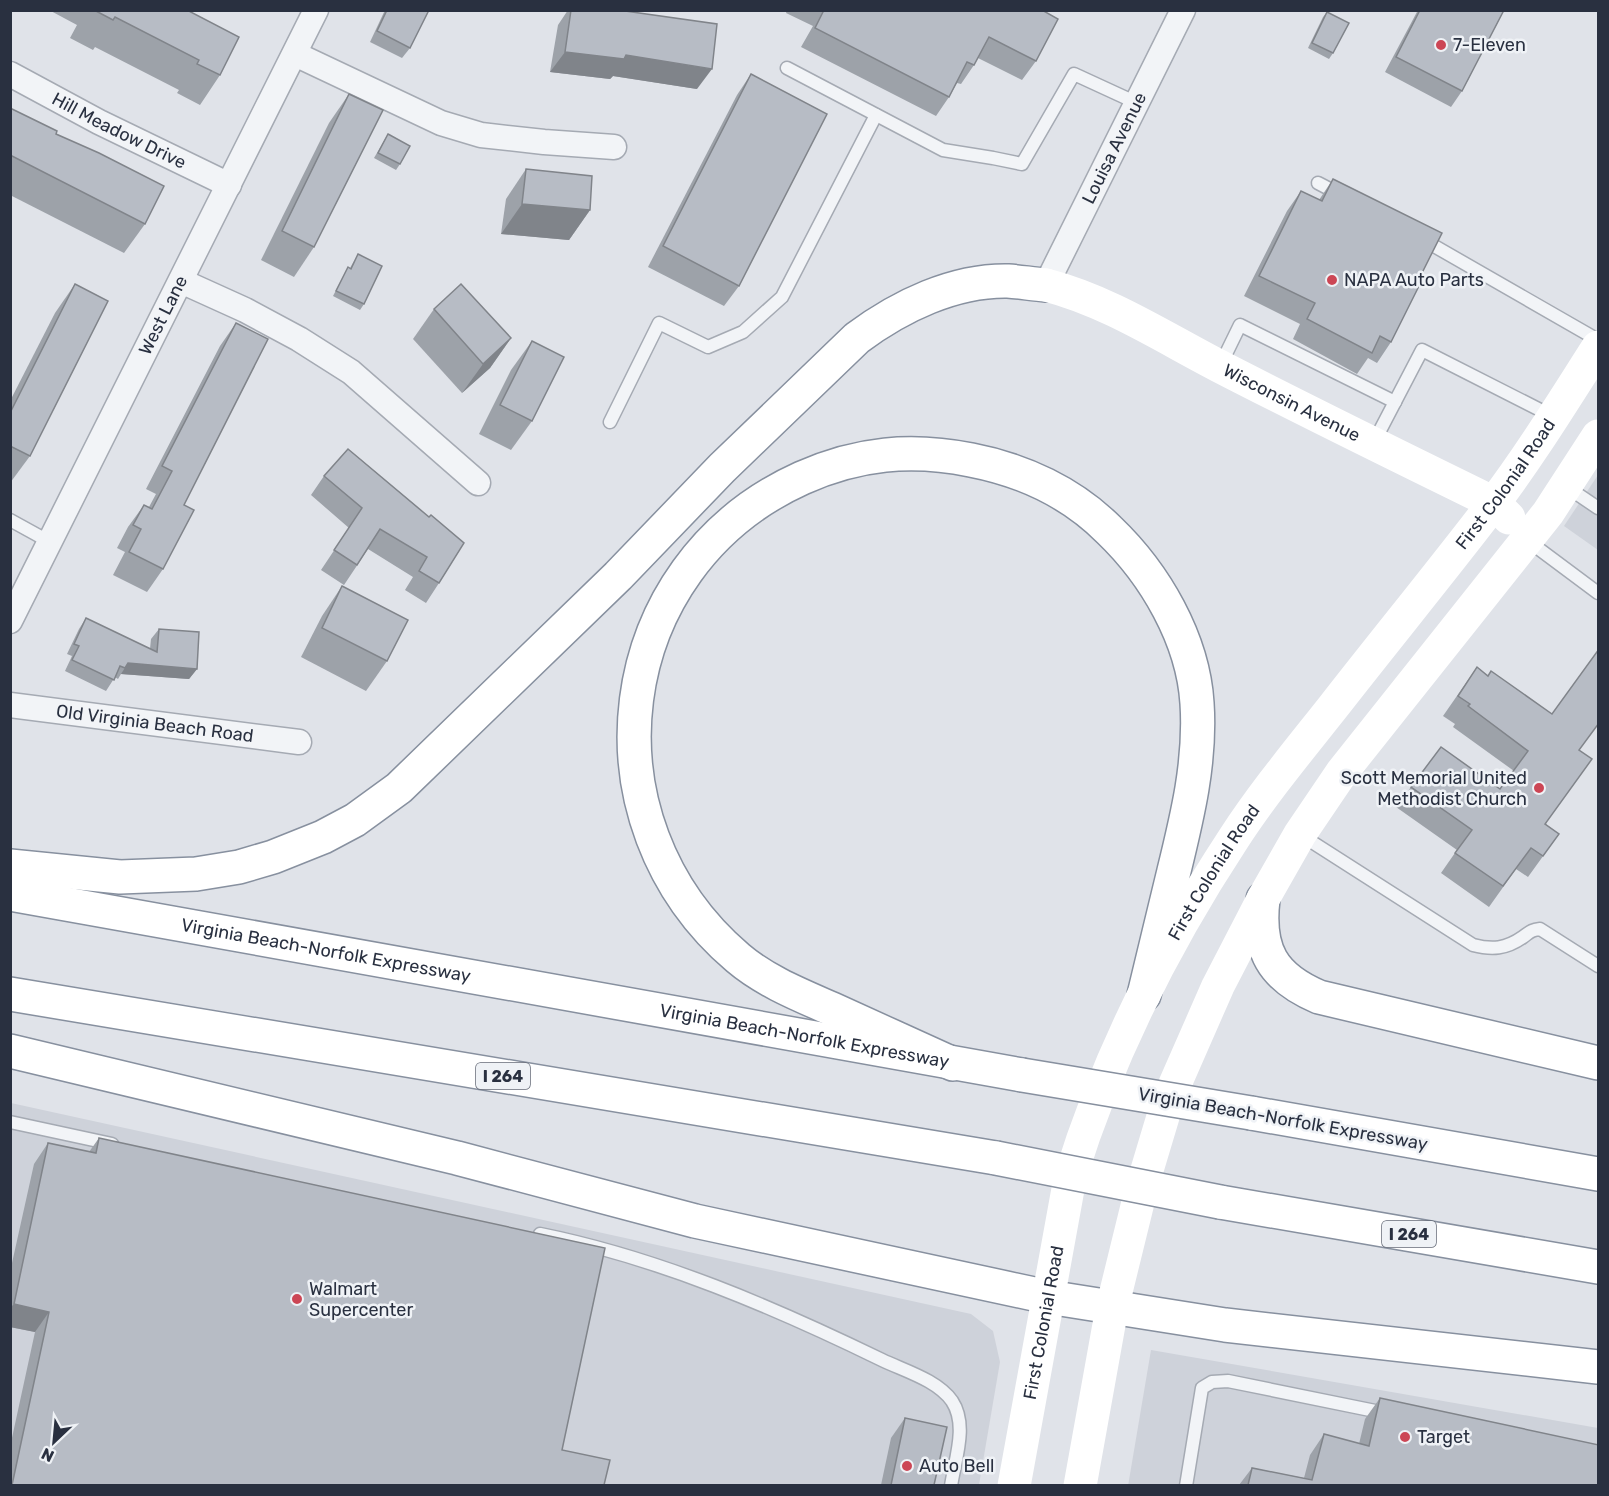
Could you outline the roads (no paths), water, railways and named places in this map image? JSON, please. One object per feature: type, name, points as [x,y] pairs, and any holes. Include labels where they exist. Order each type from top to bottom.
[{"type":"main road","name":"Wisconsin Avenue","points":[[10,866],[120,877],[195,874],[239,867],[273,857],[323,837],[355,820],[399,788],[618,576],[722,468],[857,338],[877,323],[911,304],[949,290],[1008,281],[1046,285],[1071,292],[1107,307],[1494,503],[1529,537]]},
{"type":"main road","name":"First Colonial Road","points":[[1014,1485],[1070,1178],[1084,1132],[1144,995],[1179,924],[1241,828],[1280,773],[1494,503],[1599,347]]},
{"type":"main road","points":[[1080,1485],[1112,1308],[1141,1190],[1168,1100],[1214,995],[1263,899],[1300,834],[1342,772],[1529,537],[1599,436]]},
{"type":"main road","points":[[953,1064],[788,990],[741,961],[712,934],[687,903],[663,862],[647,823],[639,791],[634,716],[641,675],[652,635],[670,597],[693,562],[721,531],[750,506],[823,469],[866,456],[903,453],[948,455],[993,464],[1027,476],[1065,495],[1100,520],[1129,549],[1156,586],[1180,634],[1193,675],[1197,703],[1197,752],[1189,815],[1144,995]]},
{"type":"main road","name":"Virginia Beach-Norfolk Expressway","points":[[10,894],[953,1064],[1599,1174]]},
{"type":"main road","points":[[1263,899],[1261,916],[1264,946],[1281,974],[1298,988],[1319,997],[1599,1063]]},
{"type":"main road","name":"I 264","points":[[10,994],[996,1158],[1220,1202],[1599,1267]]},
{"type":"main road","points":[[10,1051],[457,1158],[695,1221],[1048,1298],[1225,1324],[1599,1367]]},
{"type":"street","name":"West Lane","points":[[10,621],[316,10]]},
{"type":"street","name":"Louisa Avenue","points":[[1046,285],[1183,10]]},
{"type":"street","points":[[295,54],[441,123],[481,135],[614,147]]},
{"type":"street","name":"Hill Meadow Drive","points":[[10,74],[99,122],[229,185]]},
{"type":"street","points":[[181,281],[245,310],[299,339],[351,372],[478,483]]},
{"type":"street","name":"Old Virginia Beach Road","points":[[10,705],[299,742]]},
{"type":"lane","points":[[787,68],[943,150],[1022,164],[1074,74],[1137,103]]},
{"type":"lane","points":[[610,422],[659,323],[708,347],[743,332],[782,297],[876,115]]},
{"type":"lane","points":[[1318,183],[1349,199]]},
{"type":"lane","points":[[1410,232],[1599,340]]},
{"type":"lane","points":[[1220,366],[1240,326],[1395,402]]},
{"type":"lane","points":[[1374,443],[1422,350],[1553,417]]},
{"type":"lane","points":[[1566,486],[1599,508]]},
{"type":"lane","points":[[10,520],[50,542]]},
{"type":"lane","points":[[1529,537],[1539,549],[1599,593]]},
{"type":"lane","points":[[1300,834],[1473,945],[1489,949],[1506,947],[1530,930],[1540,929],[1599,966]]},
{"type":"lane","points":[[10,1122],[126,1147]]},
{"type":"lane","points":[[533,1233],[568,1240],[656,1265],[708,1284],[847,1343],[941,1389],[953,1403],[960,1420],[960,1439],[951,1485]]},
{"type":"lane","points":[[1186,1485],[1202,1388],[1212,1382],[1228,1381],[1402,1417]]},
{"type":"place","name":"7-Eleven","points":[[1441,45]]},
{"type":"place","name":"NAPA Auto Parts","points":[[1332,280]]},
{"type":"place","name":"Scott Memorial United Methodist Church","points":[[1539,788]]},
{"type":"place","name":"Walmart Supercenter","points":[[297,1299]]},
{"type":"place","name":"Target","points":[[1405,1437]]},
{"type":"place","name":"Auto Bell","points":[[907,1466]]}]
